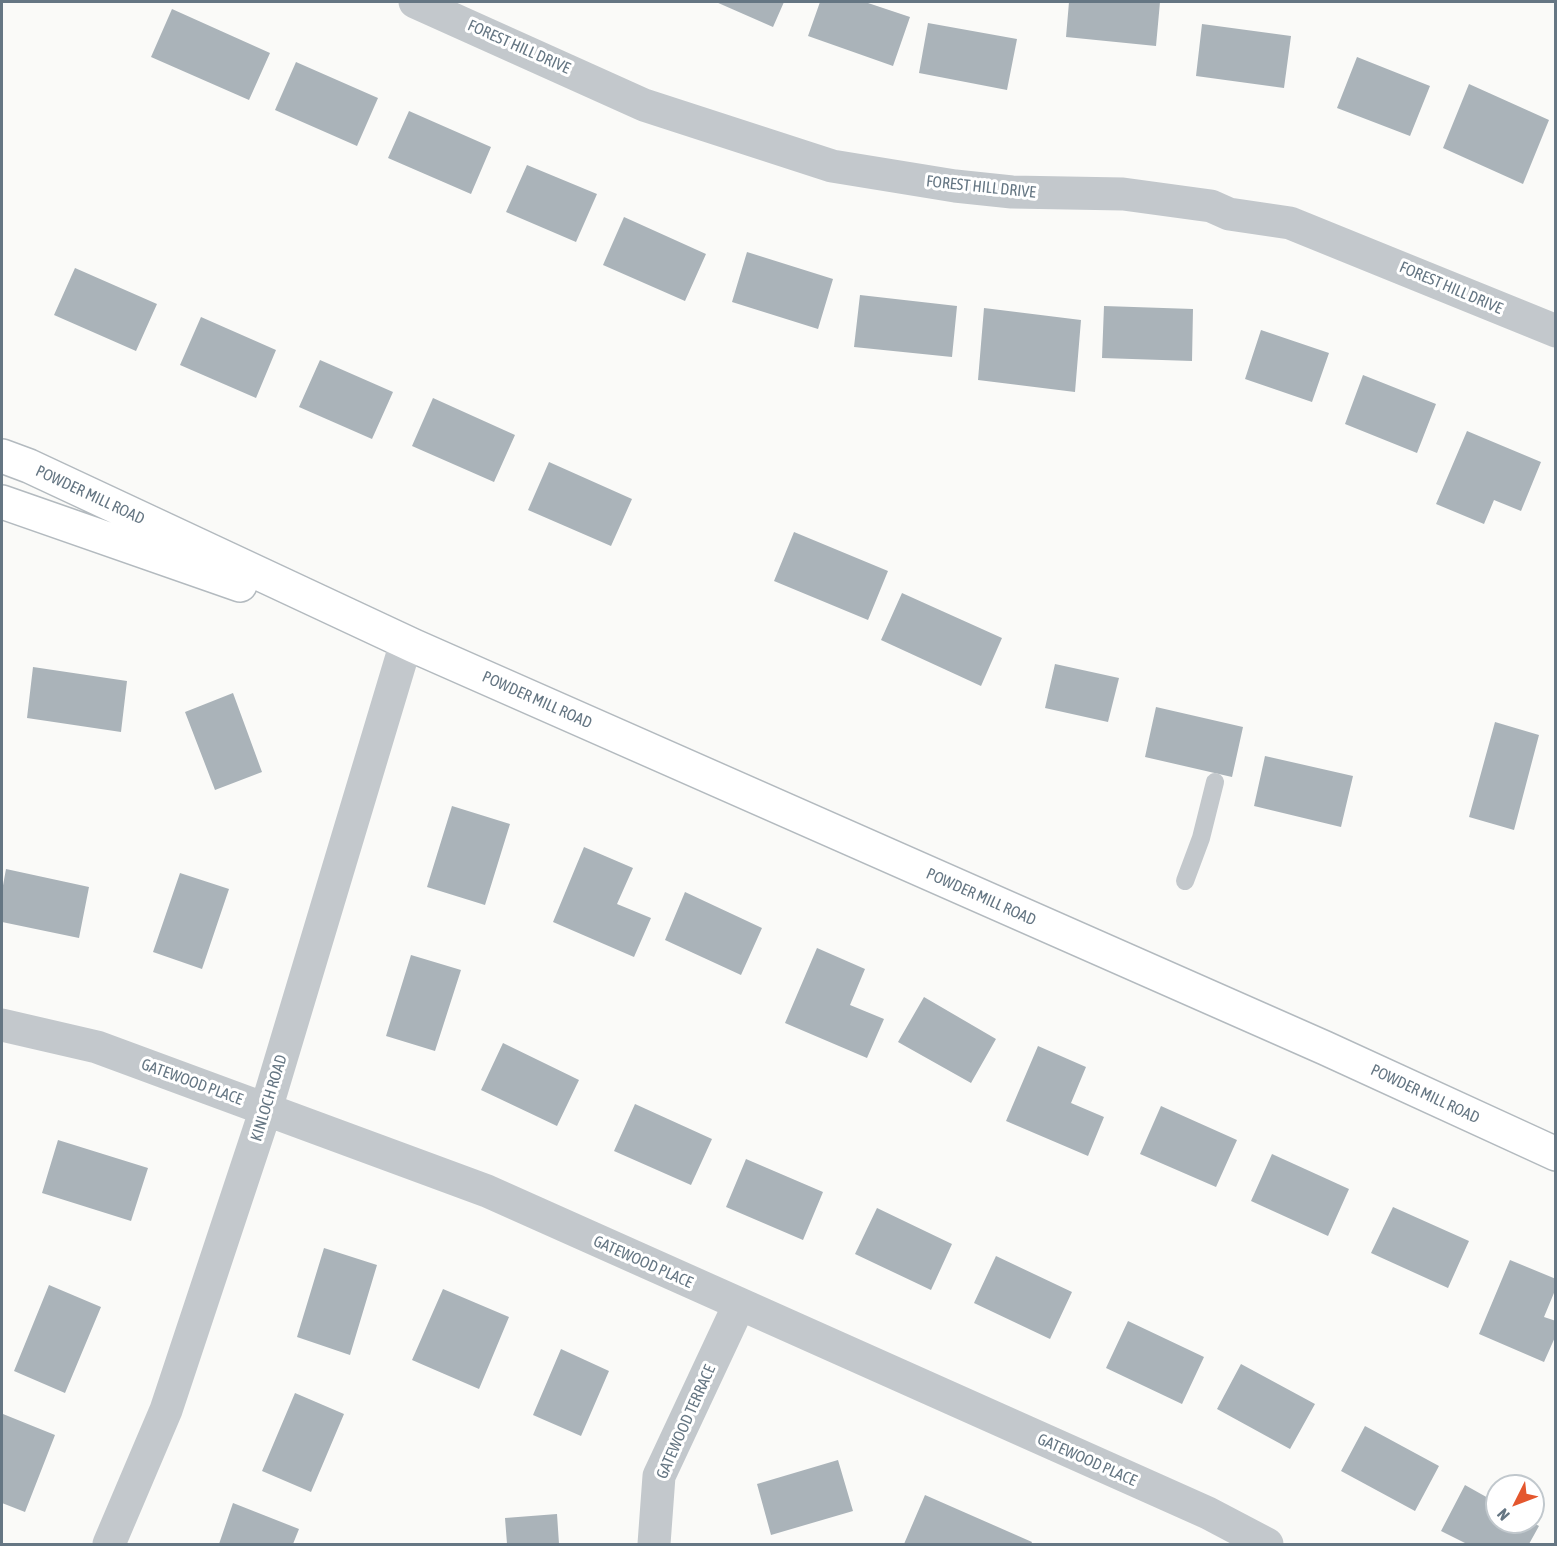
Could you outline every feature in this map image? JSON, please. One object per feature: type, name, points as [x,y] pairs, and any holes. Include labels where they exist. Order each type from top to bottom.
[{"type":"main road","name":"POWDER MILL ROAD","points":[[2,456],[29,466],[406,643],[1325,1048],[1556,1154]]},
{"type":"main road","name":"POWDER MILL ROAD","points":[[2,502],[406,643]]},
{"type":"street","name":"FOREST HILL DRIVE","points":[[415,2],[644,105],[832,166],[955,186],[1012,192],[1123,194],[1211,206],[1229,214],[1290,223],[1556,331]]},
{"type":"street","name":"KINLOCH ROAD","points":[[109,1545],[166,1410],[266,1109],[406,643]]},
{"type":"street","name":"GATEWOOD PLACE","points":[[2,1025],[97,1047],[487,1191],[1208,1513],[1267,1545]]},
{"type":"street","name":"GATEWOOD TERRACE","points":[[654,1545],[659,1476],[739,1305]]},
{"type":"lane","points":[[1185,881],[1201,838],[1215,782]]},
{"type":"building","points":[[716,2],[784,2],[773,27]]},
{"type":"building","points":[[820,2],[865,2],[910,17],[893,66],[808,36]]},
{"type":"building","points":[[1069,2],[1160,2],[1156,46],[1066,37]]},
{"type":"building","points":[[172,9],[270,53],[249,100],[151,57]]},
{"type":"building","points":[[928,23],[1017,39],[1007,90],[919,73]]},
{"type":"building","points":[[1202,24],[1291,36],[1284,88],[1196,76]]},
{"type":"building","points":[[1357,57],[1430,86],[1410,136],[1337,108]]},
{"type":"building","points":[[296,62],[378,98],[357,146],[275,110]]},
{"type":"building","points":[[1469,84],[1549,120],[1523,184],[1443,148]]},
{"type":"building","points":[[409,111],[491,147],[471,194],[388,158]]},
{"type":"building","points":[[527,165],[597,194],[576,242],[506,212]]},
{"type":"building","points":[[624,217],[706,254],[685,301],[603,265]]},
{"type":"building","points":[[747,252],[833,279],[818,329],[732,302]]},
{"type":"building","points":[[75,268],[157,304],[136,351],[54,315]]},
{"type":"building","points":[[860,295],[957,306],[952,357],[854,347]]},
{"type":"building","points":[[1104,306],[1193,309],[1192,361],[1102,358]]},
{"type":"building","points":[[984,308],[1081,320],[1075,392],[978,380]]},
{"type":"building","points":[[201,317],[276,350],[256,398],[180,365]]},
{"type":"building","points":[[1261,330],[1329,353],[1312,402],[1245,379]]},
{"type":"building","points":[[320,360],[393,392],[372,439],[299,407]]},
{"type":"building","points":[[1363,375],[1436,404],[1417,453],[1345,424]]},
{"type":"building","points":[[433,398],[515,435],[494,482],[412,446]]},
{"type":"building","points":[[1467,431],[1541,462],[1521,511],[1494,500],[1484,524],[1436,504]]},
{"type":"building","points":[[549,462],[632,499],[611,546],[528,510]]},
{"type":"building","points":[[794,532],[888,571],[868,620],[774,581]]},
{"type":"building","points":[[902,593],[1002,638],[981,686],[881,640]]},
{"type":"building","points":[[1055,664],[1119,678],[1108,722],[1045,708]]},
{"type":"building","points":[[33,667],[127,681],[121,732],[27,718]]},
{"type":"building","points":[[233,693],[262,772],[215,790],[185,712]]},
{"type":"building","points":[[1156,707],[1243,727],[1232,777],[1145,757]]},
{"type":"building","points":[[1495,722],[1539,735],[1514,830],[1469,817]]},
{"type":"building","points":[[1265,756],[1353,776],[1341,827],[1254,806]]},
{"type":"building","points":[[452,806],[510,824],[485,905],[427,887]]},
{"type":"building","points":[[584,847],[633,868],[617,904],[651,918],[634,957],[553,922]]},
{"type":"building","points":[[6,869],[89,887],[79,938],[2,922],[2,891]]},
{"type":"building","points":[[180,873],[229,889],[202,969],[153,952]]},
{"type":"building","points":[[685,892],[762,928],[741,975],[665,940]]},
{"type":"building","points":[[817,948],[865,969],[850,1005],[884,1019],[867,1058],[785,1023]]},
{"type":"building","points":[[411,955],[461,970],[435,1051],[386,1036]]},
{"type":"building","points":[[924,997],[996,1039],[971,1083],[898,1042]]},
{"type":"building","points":[[503,1043],[579,1080],[557,1126],[481,1090]]},
{"type":"building","points":[[1038,1046],[1086,1067],[1071,1103],[1104,1117],[1088,1156],[1006,1121]]},
{"type":"building","points":[[635,1104],[712,1139],[691,1185],[614,1151]]},
{"type":"building","points":[[1161,1106],[1237,1140],[1216,1187],[1140,1154]]},
{"type":"building","points":[[58,1140],[148,1168],[131,1221],[42,1193]]},
{"type":"building","points":[[1272,1154],[1349,1189],[1328,1236],[1251,1201]]},
{"type":"building","points":[[746,1159],[823,1192],[803,1240],[726,1207]]},
{"type":"building","points":[[1393,1207],[1469,1241],[1448,1288],[1371,1253]]},
{"type":"building","points":[[877,1208],[952,1244],[931,1290],[855,1254]]},
{"type":"building","points":[[324,1248],[377,1265],[350,1355],[297,1337]]},
{"type":"building","points":[[996,1256],[1072,1292],[1050,1339],[974,1303]]},
{"type":"building","points":[[1510,1260],[1556,1279],[1556,1288],[1544,1317],[1556,1321],[1556,1335],[1544,1362],[1479,1334]]},
{"type":"building","points":[[49,1285],[101,1307],[65,1393],[14,1371]]},
{"type":"building","points":[[443,1289],[509,1317],[479,1389],[412,1360]]},
{"type":"building","points":[[1128,1321],[1204,1357],[1182,1404],[1106,1368]]},
{"type":"building","points":[[561,1349],[609,1371],[581,1436],[533,1415]]},
{"type":"building","points":[[1241,1364],[1315,1404],[1290,1449],[1217,1409]]},
{"type":"building","points":[[295,1393],[344,1414],[311,1492],[262,1471]]},
{"type":"building","points":[[3,1414],[55,1435],[25,1512],[2,1503]]},
{"type":"building","points":[[1365,1426],[1439,1466],[1415,1511],[1341,1471]]},
{"type":"building","points":[[838,1460],[853,1511],[771,1535],[757,1484]]},
{"type":"building","points":[[1465,1485],[1485,1496],[1485,1534],[1535,1534],[1529,1544],[1467,1544],[1441,1531]]},
{"type":"building","points":[[925,1495],[1032,1542],[1031,1544],[904,1544]]},
{"type":"building","points":[[233,1503],[299,1529],[293,1544],[219,1544]]},
{"type":"building","points":[[557,1514],[559,1544],[507,1544],[505,1518]]}]
